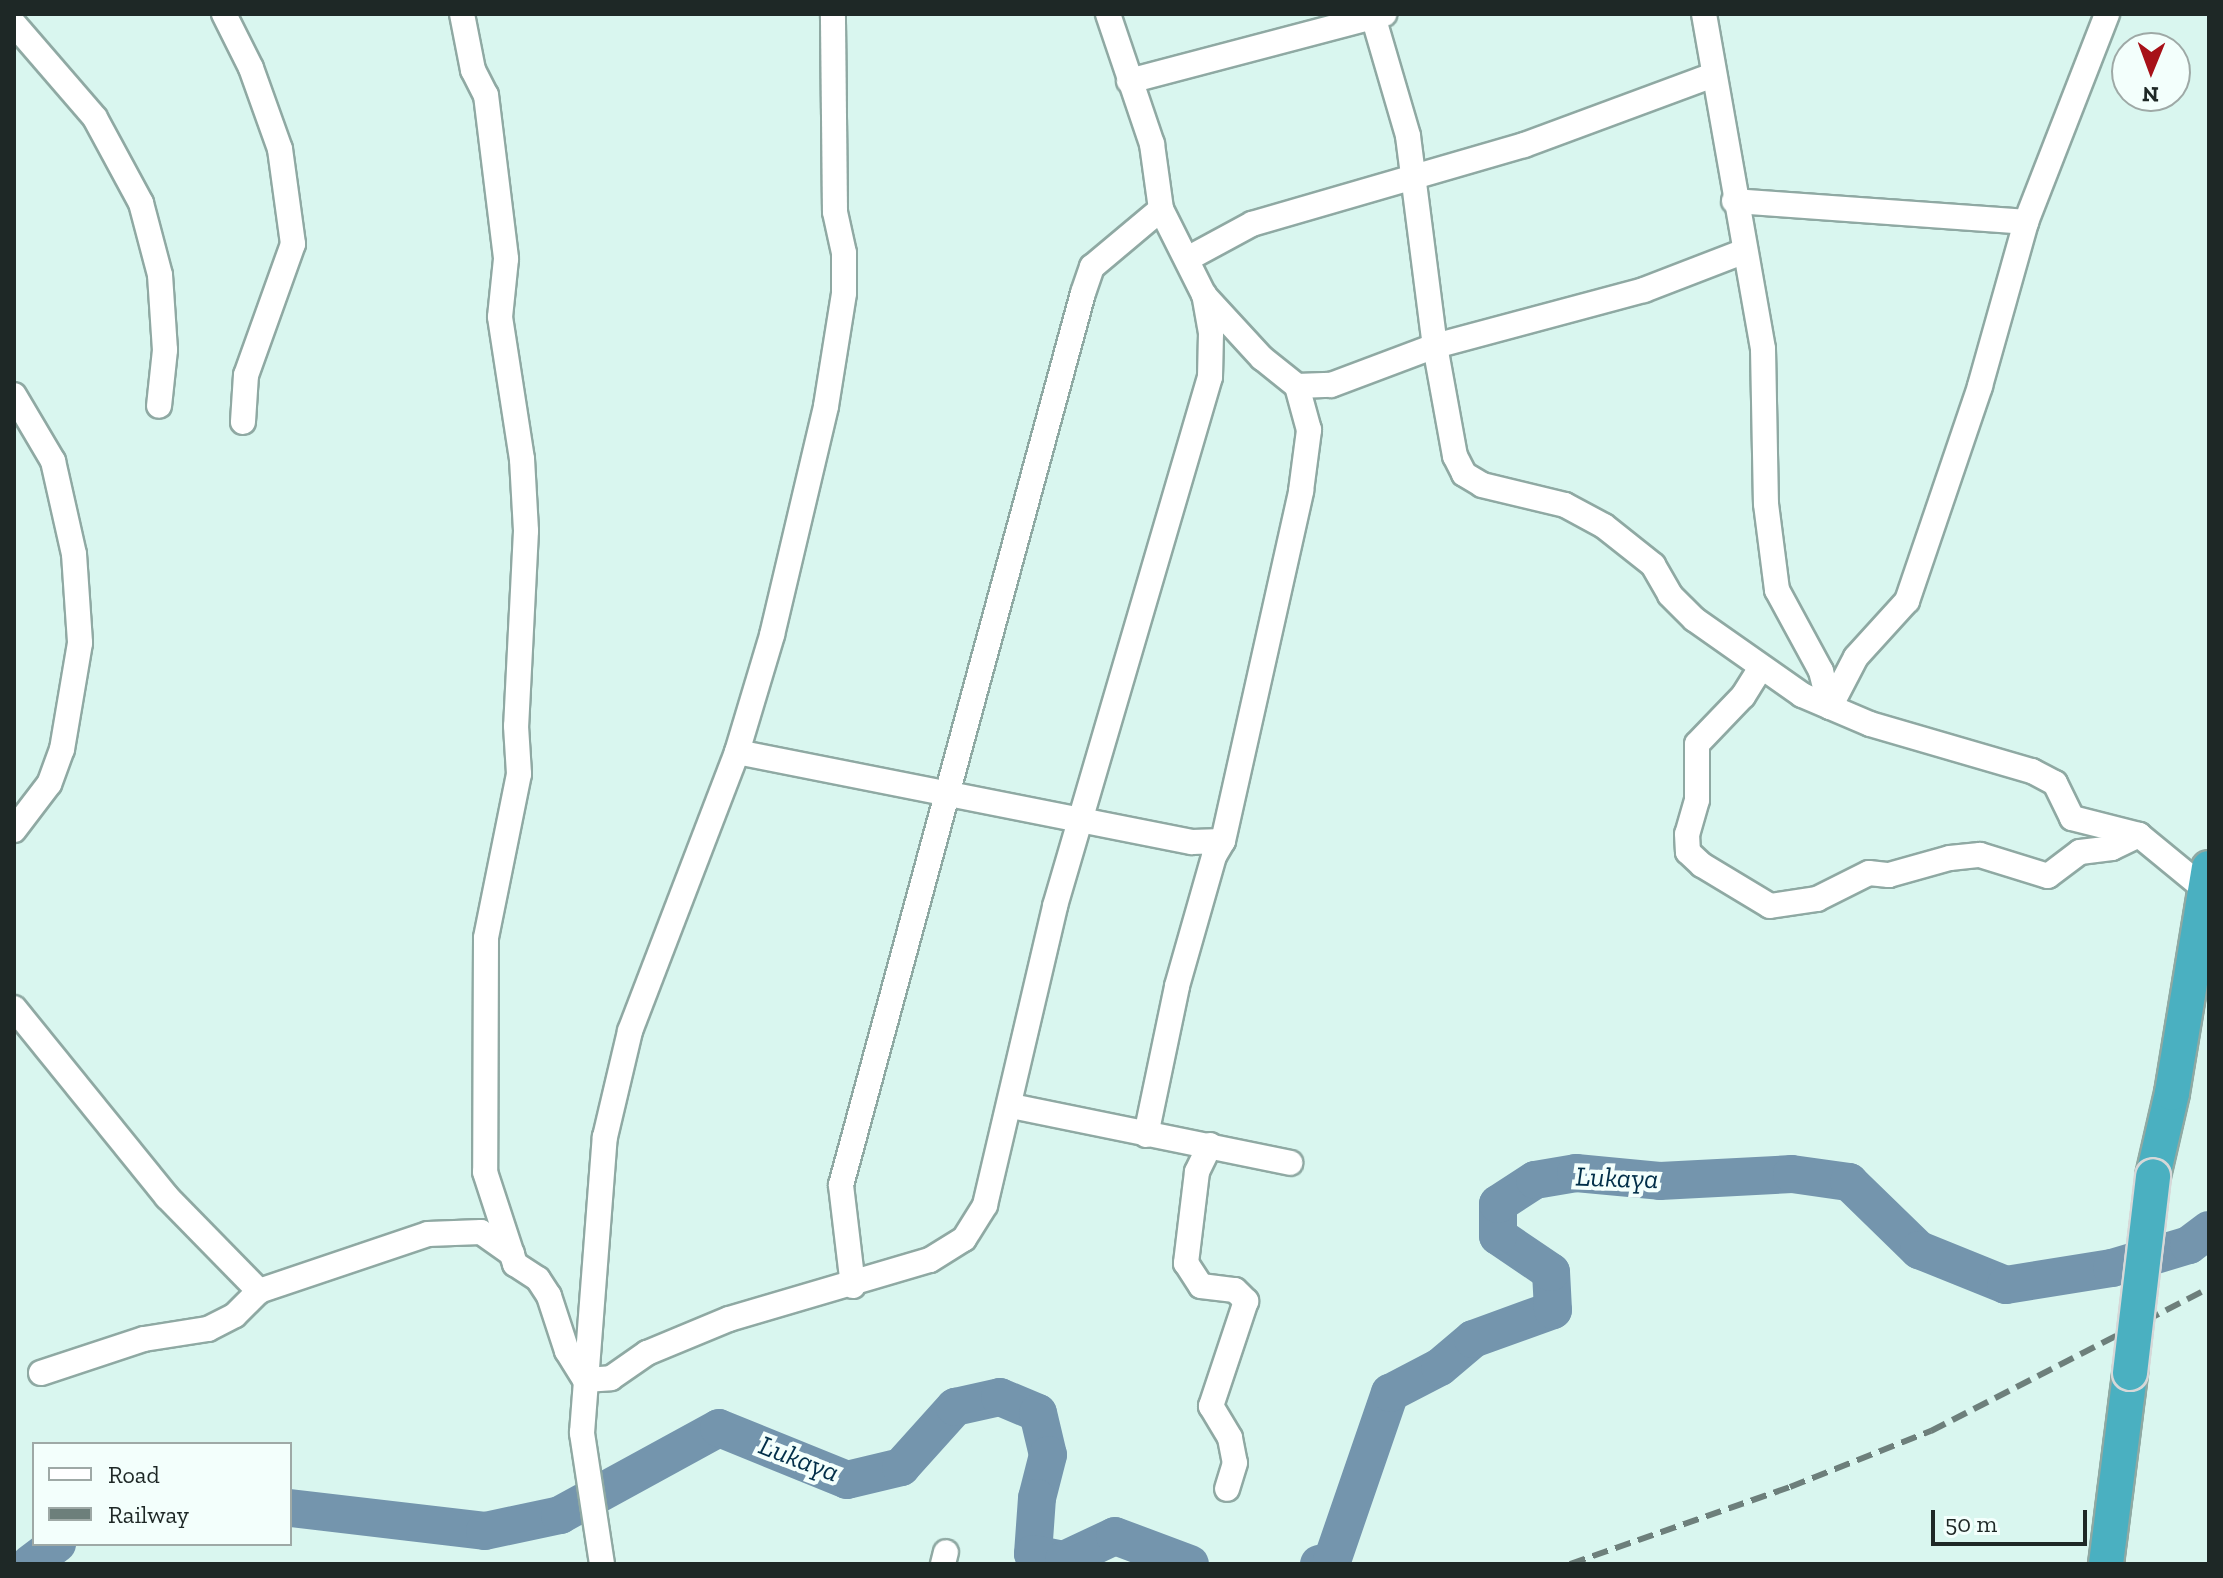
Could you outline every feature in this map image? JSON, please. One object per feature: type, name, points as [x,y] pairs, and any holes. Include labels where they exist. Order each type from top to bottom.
[{"type":"highway","points":[[2106,1564],[2153,1176],[2207,879]]},
{"type":"street","points":[[224,14],[280,149],[293,244],[246,375],[243,422]]},
{"type":"street","points":[[462,14],[473,70],[486,95],[506,259],[500,317],[522,459],[526,531],[516,726],[519,774],[486,938],[482,1004],[485,1172],[515,1264],[538,1279],[549,1296],[567,1351],[585,1380]]},
{"type":"street","points":[[602,1564],[587,1477],[585,1380],[605,1137],[630,1031],[737,752],[799,524],[844,293],[844,253],[835,212],[833,14]]},
{"type":"street","points":[[585,1380],[611,1378],[647,1353],[729,1319],[853,1286],[950,1251],[977,1224],[1011,1106],[1040,963],[1210,377],[1211,333],[1204,295],[1189,258],[1161,209],[1152,144],[1108,14]]},
{"type":"street","points":[[1704,14],[1734,201],[1763,349],[1766,504],[1777,590],[1821,671],[1830,707]]},
{"type":"street","points":[[1830,707],[1856,657],[1907,601],[1985,372],[2026,222],[2107,14]]},
{"type":"street","points":[[1129,81],[1378,15],[1408,136],[1410,182],[1435,346],[1455,456],[1464,474],[1482,485],[1565,505],[1604,526],[1653,565],[1670,595],[1694,619],[1760,669],[1830,707],[2032,771],[2055,783],[2072,818],[2139,835],[2207,879]]},
{"type":"street","points":[[14,24],[95,118],[141,203],[160,275],[165,350],[159,406]]},
{"type":"street","points":[[1189,258],[1252,224],[1410,182],[1713,75]]},
{"type":"street","points":[[1734,201],[2026,222]]},
{"type":"street","points":[[853,1286],[841,1185],[1092,267],[1161,209]]},
{"type":"street","points":[[1297,386],[1343,382],[1435,346],[1644,290],[1745,251]]},
{"type":"street","points":[[1146,1135],[1177,986],[1214,856],[1223,841],[1301,491],[1309,430],[1297,386],[1262,358],[1204,295]]},
{"type":"street","points":[[14,395],[53,461],[74,554],[80,643],[62,749],[49,784],[14,830]]},
{"type":"street","points":[[1760,669],[1743,696],[1697,744],[1697,800],[1687,834],[1688,852],[1702,865],[1770,906],[1817,899],[1869,873],[1889,875],[1950,858],[1980,855],[2048,876],[2080,852],[2112,848],[2139,835]]},
{"type":"street","points":[[737,752],[848,777],[949,792],[1192,842],[1223,841]]},
{"type":"street","points":[[14,1008],[167,1197],[259,1291]]},
{"type":"street","points":[[1011,1106],[1290,1163]]},
{"type":"street","points":[[1210,1145],[1197,1172],[1186,1263],[1201,1286],[1235,1290],[1246,1301],[1211,1406],[1233,1451],[1235,1463],[1227,1489]]},
{"type":"street","points":[[41,1373],[144,1339],[208,1329],[235,1315],[259,1291],[428,1234],[481,1232],[512,1254]]},
{"type":"waterway","name":"Lukaya","points":[[1319,1564],[1332,1561],[1390,1393],[1440,1367],[1473,1339],[1553,1310],[1551,1272],[1498,1236],[1498,1204],[1535,1180],[1576,1173],[1660,1181],[1792,1174],[1849,1182],[1919,1250],[2006,1285],[2112,1268],[2189,1245],[2209,1230]]},
{"type":"waterway","name":"Lukaya","points":[[292,1508],[485,1531],[560,1515],[719,1428],[847,1480],[901,1467],[955,1407],[1000,1397],[1038,1413],[1048,1455],[1037,1498],[1033,1554],[1064,1560],[1115,1536],[1190,1564]]},
{"type":"waterway","name":"Lukaya","points":[[30,1564],[54,1546]]},
{"type":"railway","points":[[1570,1564],[1790,1487],[1931,1431],[2209,1288]]}]
